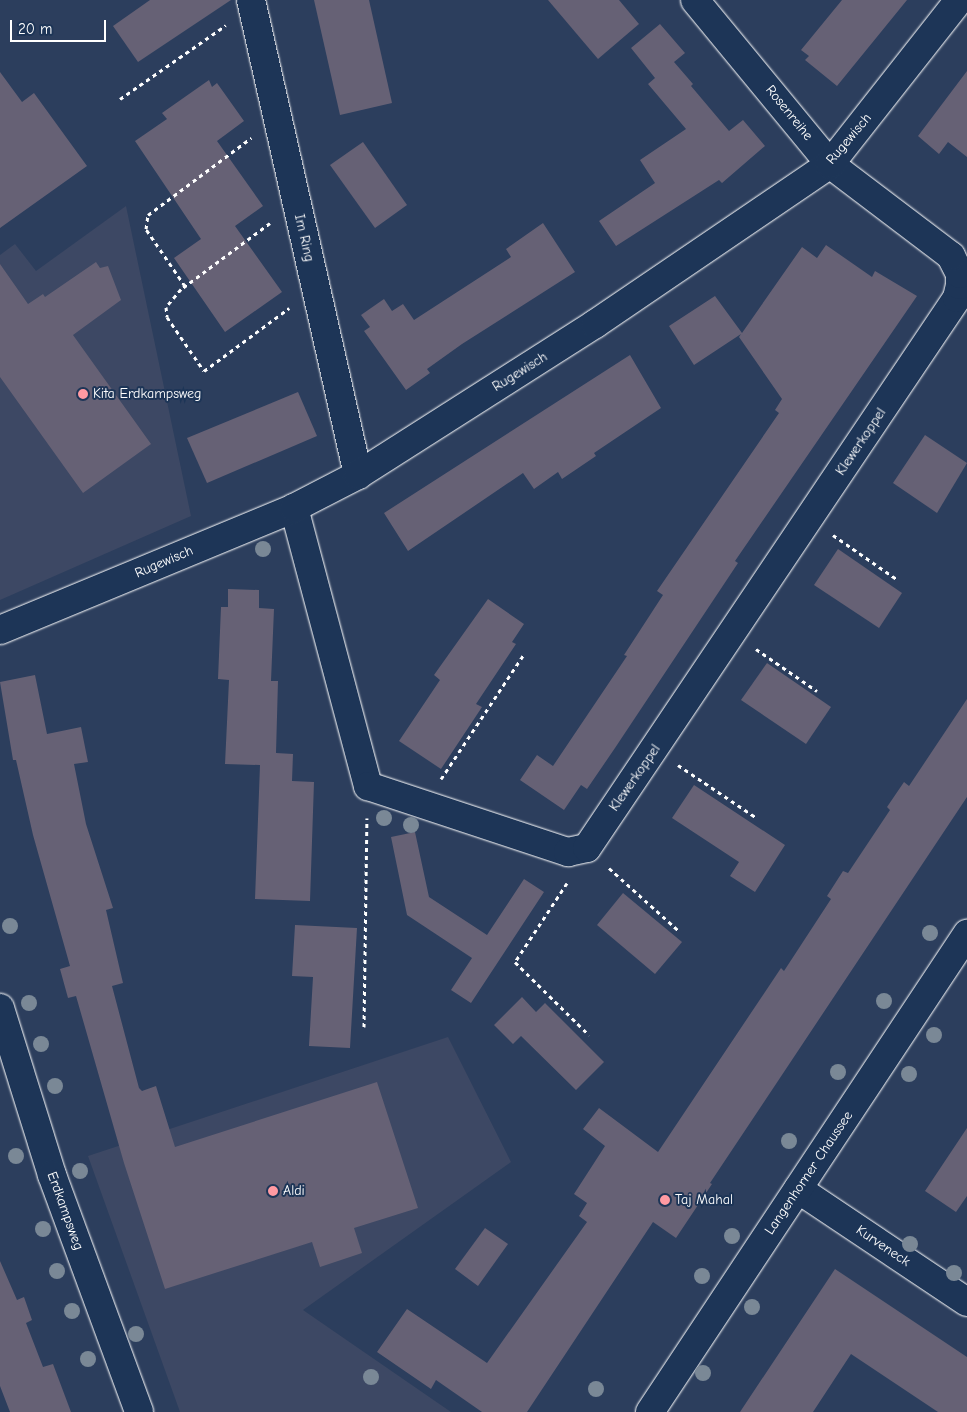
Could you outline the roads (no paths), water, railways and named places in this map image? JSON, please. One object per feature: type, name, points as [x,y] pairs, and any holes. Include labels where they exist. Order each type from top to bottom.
[{"type":"street","name":"Rosenreihe","points":[[695,0],[830,164],[902,221],[951,256],[960,274]]},
{"type":"street","name":"Rugewisch","points":[[0,630],[294,508],[358,475],[596,324],[830,164],[960,0]]},
{"type":"street","name":"Im Ring","points":[[252,3],[358,475]]},
{"type":"street","name":"Klewerkoppel","points":[[294,508],[368,786],[423,805],[578,850],[655,750],[957,298],[960,274]]},
{"type":"street","name":"Langenhorner Chaussee","points":[[650,1412],[967,934]]},
{"type":"street","name":"Erdkampsweg","points":[[0,1008],[52,1175],[139,1412]]},
{"type":"street","name":"Kurveneck","points":[[798,1189],[967,1302]]},
{"type":"place","name":"Kita Erdkampsweg","points":[[83,394]]},
{"type":"place","name":"Aldi","points":[[273,1191]]},
{"type":"place","name":"Taj Mahal","points":[[665,1200]]}]
